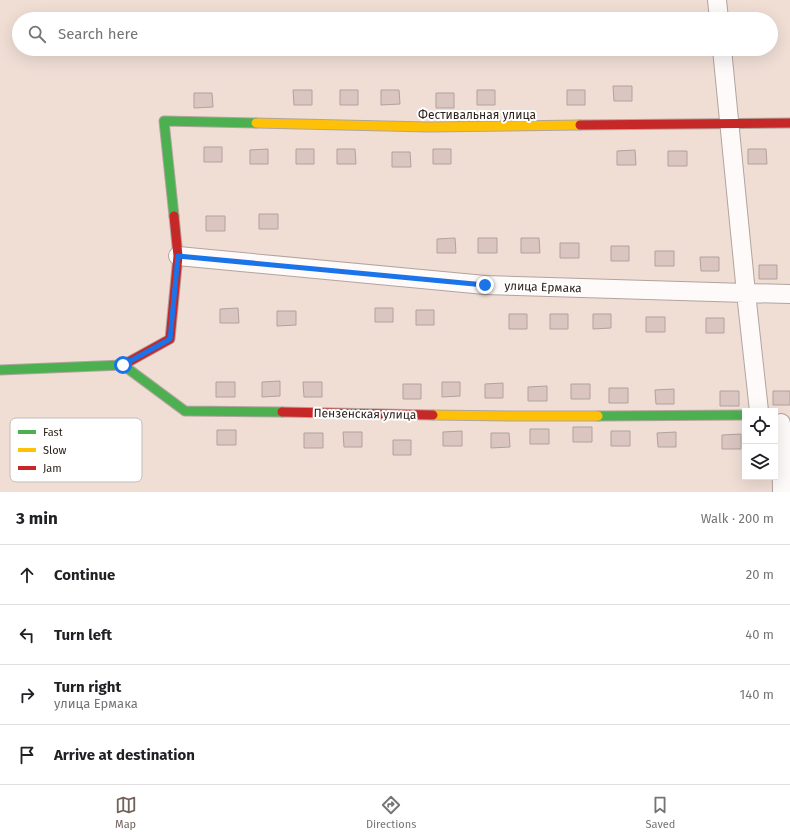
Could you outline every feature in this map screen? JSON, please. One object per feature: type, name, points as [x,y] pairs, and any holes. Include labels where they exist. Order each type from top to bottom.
[{"type":"street","points":[[717,0],[718,12]]},
{"type":"street","points":[[723,56],[759,408]]},
{"type":"street","name":"Фестивальная улица","points":[[178,256],[164,121],[429,128],[790,123]]},
{"type":"street","points":[[0,370],[123,365],[170,339],[178,256]]},
{"type":"street","name":"улица Ермака","points":[[178,256],[485,285],[790,294]]},
{"type":"street","name":"Пензенская улица","points":[[123,365],[185,411],[510,416],[742,415]]},
{"type":"street","points":[[782,422],[782,492]]},
{"type":"building","points":[[613,86],[632,86],[632,101],[614,101]]},
{"type":"building","points":[[293,90],[312,90],[312,105],[294,105]]},
{"type":"building","points":[[340,90],[358,90],[358,105],[340,105]]},
{"type":"building","points":[[381,90],[399,90],[400,104],[381,105]]},
{"type":"building","points":[[477,90],[495,90],[495,105],[477,105]]},
{"type":"building","points":[[567,90],[585,90],[585,105],[567,105]]},
{"type":"building","points":[[194,93],[212,93],[213,107],[194,108]]},
{"type":"building","points":[[436,93],[454,93],[454,108],[436,108]]},
{"type":"building","points":[[204,147],[222,147],[222,162],[204,162]]},
{"type":"building","points":[[268,149],[268,164],[250,164],[250,150]]},
{"type":"building","points":[[296,149],[314,149],[314,164],[296,164]]},
{"type":"building","points":[[337,149],[355,149],[356,164],[337,164]]},
{"type":"building","points":[[433,149],[451,149],[451,164],[433,164]]},
{"type":"building","points":[[748,149],[766,149],[767,164],[748,164]]},
{"type":"building","points":[[635,150],[636,165],[617,165],[617,151]]},
{"type":"building","points":[[668,151],[687,151],[687,166],[668,166]]},
{"type":"building","points":[[392,152],[410,152],[411,167],[392,167]]},
{"type":"building","points":[[259,214],[278,214],[278,229],[259,229]]},
{"type":"building","points":[[206,216],[225,216],[225,231],[206,231]]},
{"type":"building","points":[[455,238],[456,253],[437,253],[437,239]]},
{"type":"building","points":[[478,238],[497,238],[497,253],[478,253]]},
{"type":"building","points":[[521,238],[539,238],[540,253],[521,253]]},
{"type":"building","points":[[560,243],[579,243],[579,258],[560,258]]},
{"type":"building","points":[[611,246],[629,246],[629,261],[611,261]]},
{"type":"building","points":[[655,251],[674,251],[674,266],[655,266]]},
{"type":"building","points":[[700,257],[719,257],[719,271],[701,271]]},
{"type":"building","points":[[759,265],[777,265],[777,279],[759,279]]},
{"type":"building","points":[[238,308],[239,323],[220,323],[220,309]]},
{"type":"building","points":[[375,308],[393,308],[393,322],[375,322]]},
{"type":"building","points":[[416,310],[434,310],[434,325],[416,325]]},
{"type":"building","points":[[277,311],[296,311],[296,325],[277,326]]},
{"type":"building","points":[[509,314],[527,314],[527,329],[509,329]]},
{"type":"building","points":[[550,314],[568,314],[568,329],[550,329]]},
{"type":"building","points":[[593,314],[611,314],[611,328],[593,329]]},
{"type":"building","points":[[646,317],[665,317],[665,332],[646,332]]},
{"type":"building","points":[[706,318],[724,318],[724,333],[706,333]]},
{"type":"building","points":[[280,381],[280,396],[262,397],[262,382]]},
{"type":"building","points":[[216,382],[235,382],[235,397],[216,397]]},
{"type":"building","points":[[303,382],[322,382],[322,397],[304,397]]},
{"type":"building","points":[[442,382],[460,382],[460,396],[442,397]]},
{"type":"building","points":[[503,383],[503,398],[485,398],[485,384]]},
{"type":"building","points":[[403,384],[421,384],[421,399],[403,399]]},
{"type":"building","points":[[571,384],[590,384],[590,399],[571,399]]},
{"type":"building","points":[[547,386],[547,401],[528,401],[528,387]]},
{"type":"building","points":[[609,388],[628,388],[628,403],[609,403]]},
{"type":"building","points":[[674,389],[674,404],[656,404],[655,390]]},
{"type":"building","points":[[720,391],[739,391],[739,406],[720,406]]},
{"type":"building","points":[[773,391],[790,391],[790,405],[773,405]]},
{"type":"building","points":[[573,427],[592,427],[592,442],[573,442]]},
{"type":"building","points":[[530,429],[549,429],[549,444],[530,444]]},
{"type":"building","points":[[217,430],[236,430],[236,445],[217,445]]},
{"type":"building","points":[[462,431],[462,446],[443,446],[443,432]]},
{"type":"building","points":[[611,431],[630,431],[630,446],[611,446]]},
{"type":"building","points":[[343,432],[362,432],[362,447],[344,447]]},
{"type":"building","points":[[676,432],[676,447],[658,447],[657,433]]},
{"type":"building","points":[[304,433],[323,433],[323,448],[304,448]]},
{"type":"building","points":[[491,433],[509,433],[510,447],[491,448]]},
{"type":"building","points":[[741,434],[741,449],[722,449],[722,435]]},
{"type":"building","points":[[393,440],[411,440],[411,455],[393,455]]},
{"type":"traffic: fast","points":[[174,216],[164,121],[256,123]]},
{"type":"traffic: fast","points":[[0,370],[123,365],[185,411],[282,412]]},
{"type":"traffic: fast","points":[[598,416],[742,415]]},
{"type":"traffic: slow","points":[[256,123],[429,127],[580,125]]},
{"type":"traffic: slow","points":[[433,415],[598,416]]},
{"type":"traffic: jam","points":[[580,125],[790,123]]},
{"type":"traffic: jam","points":[[123,365],[170,339],[178,256],[174,216]]},
{"type":"traffic: jam","points":[[282,412],[433,415]]},
{"type":"route","points":[[123,365],[170,339],[178,256],[485,285]]}]
